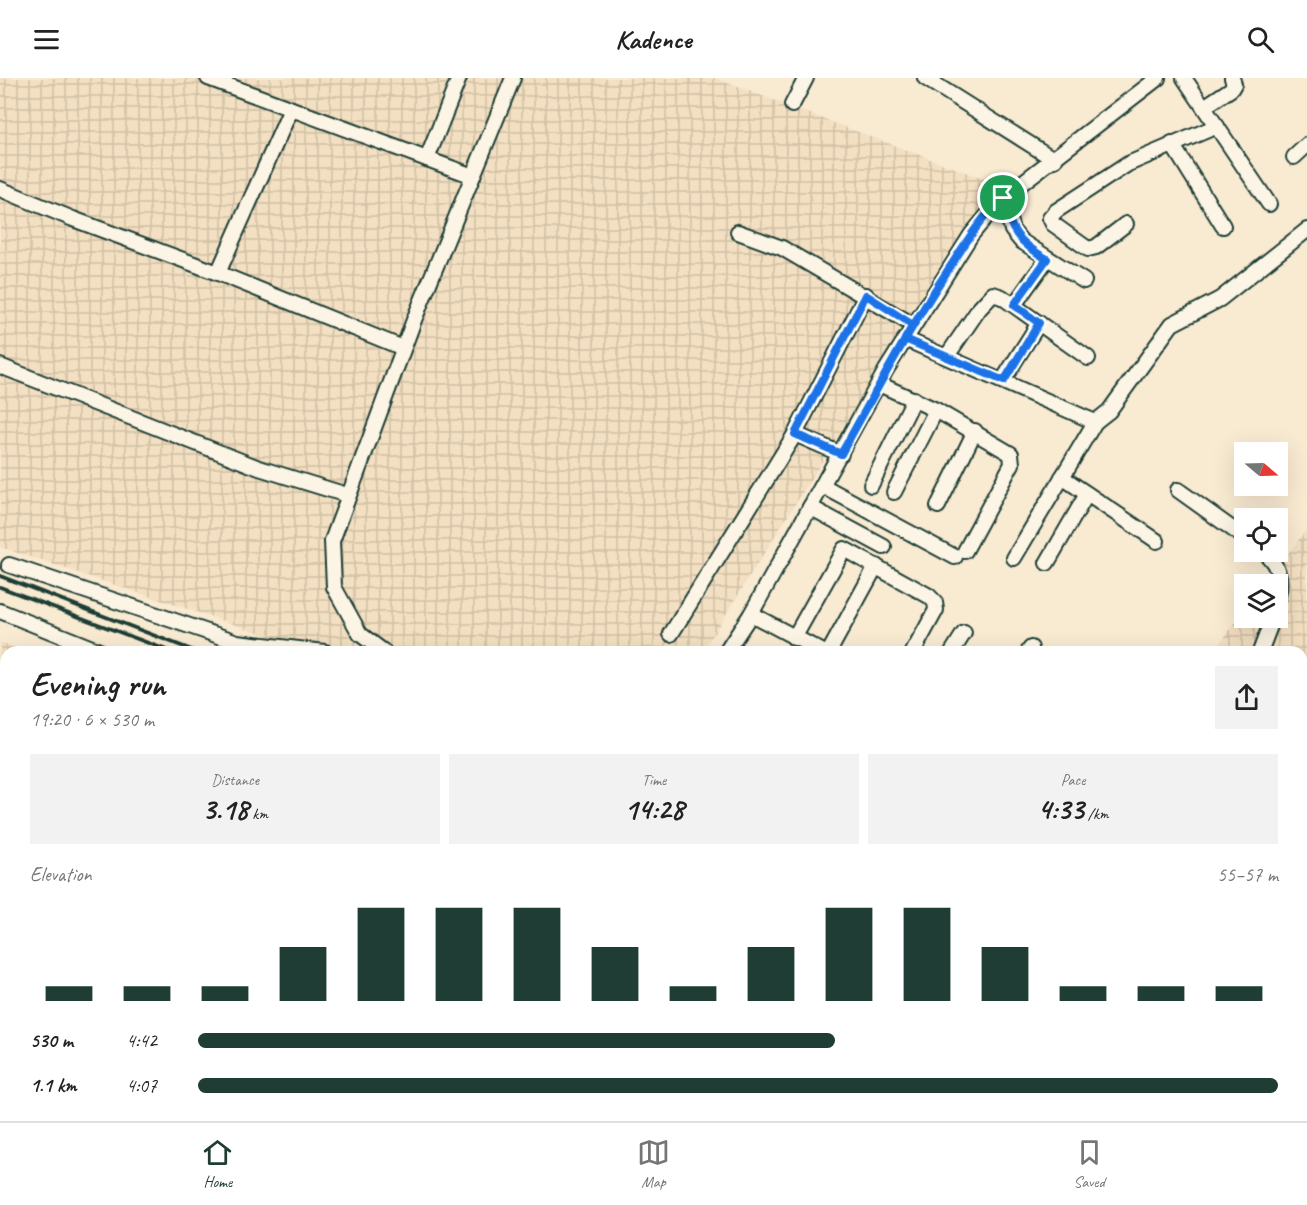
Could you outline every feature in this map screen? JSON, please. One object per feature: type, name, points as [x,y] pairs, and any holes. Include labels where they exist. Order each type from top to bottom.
[{"type":"street","points":[[208,78],[473,176]]},
{"type":"street","points":[[427,159],[459,78]]},
{"type":"street","points":[[376,646],[360,634],[334,587],[332,541],[347,495],[403,348],[513,78]]},
{"type":"street","points":[[792,105],[806,78]]},
{"type":"street","points":[[925,78],[1055,160]]},
{"type":"street","points":[[730,646],[751,614],[913,325],[971,235],[1003,198],[1158,78]]},
{"type":"street","points":[[1184,78],[1269,204]]},
{"type":"street","points":[[1204,107],[1231,89],[1234,84],[1232,78]]},
{"type":"street","points":[[218,273],[291,109]]},
{"type":"street","points":[[1125,224],[1096,247],[1088,249],[1053,224],[1050,218],[1056,211],[1128,164],[1217,126]]},
{"type":"street","points":[[1172,144],[1223,226]]},
{"type":"street","points":[[1294,157],[1307,145]]},
{"type":"street","points":[[0,189],[218,273],[403,348]]},
{"type":"street","points":[[1003,198],[1012,230],[1021,241],[1084,281]]},
{"type":"street","points":[[1014,558],[1095,422],[1109,411],[1172,324],[1220,299],[1307,230]]},
{"type":"street","points":[[738,232],[782,248],[866,295],[913,325]]},
{"type":"street","points":[[1014,305],[1047,259]]},
{"type":"street","points":[[671,634],[795,434],[866,295]]},
{"type":"street","points":[[947,356],[989,297],[997,295],[1088,358]]},
{"type":"street","points":[[1004,381],[1039,323]]},
{"type":"street","points":[[905,339],[1095,422]]},
{"type":"street","points":[[0,366],[259,468],[347,495]]},
{"type":"street","points":[[823,486],[960,554],[1013,459],[1005,448],[975,430],[879,384]]},
{"type":"street","points":[[871,485],[914,399]]},
{"type":"street","points":[[894,492],[936,410]]},
{"type":"street","points":[[938,506],[975,430]]},
{"type":"street","points":[[795,434],[841,454]]},
{"type":"street","points":[[1062,477],[1157,541]]},
{"type":"street","points":[[1178,490],[1234,530]]},
{"type":"street","points":[[1047,562],[1087,494]]},
{"type":"street","points":[[810,507],[884,547]]},
{"type":"street","points":[[794,638],[844,549],[935,602],[936,610],[916,646]]},
{"type":"street","points":[[9,565],[237,642],[272,646]]},
{"type":"street","points":[[832,646],[876,566]]},
{"type":"street","points":[[0,611],[87,646]]},
{"type":"street","points":[[751,614],[811,646]]},
{"type":"street","points":[[1262,646],[1269,628]]},
{"type":"street","points":[[956,646],[964,633]]},
{"type":"shaded area","points":[[0,78],[714,78],[997,184],[706,646],[299,646],[0,547]]},
{"type":"shaded area","points":[[1307,529],[1307,646],[1218,646],[1234,624],[1234,628],[1288,628],[1288,574],[1272,574],[1282,562],[1288,562],[1288,554]]},
{"type":"railway","points":[[0,576],[181,646]]},
{"type":"railway","points":[[0,587],[156,646]]},
{"type":"route","points":[[1003,198],[971,235],[924,306],[905,339],[886,370],[841,454],[795,434],[866,295],[913,325],[905,339],[1004,381],[1039,323],[1014,305],[1047,259],[1021,241],[1012,230],[1007,219],[1003,198]]}]
